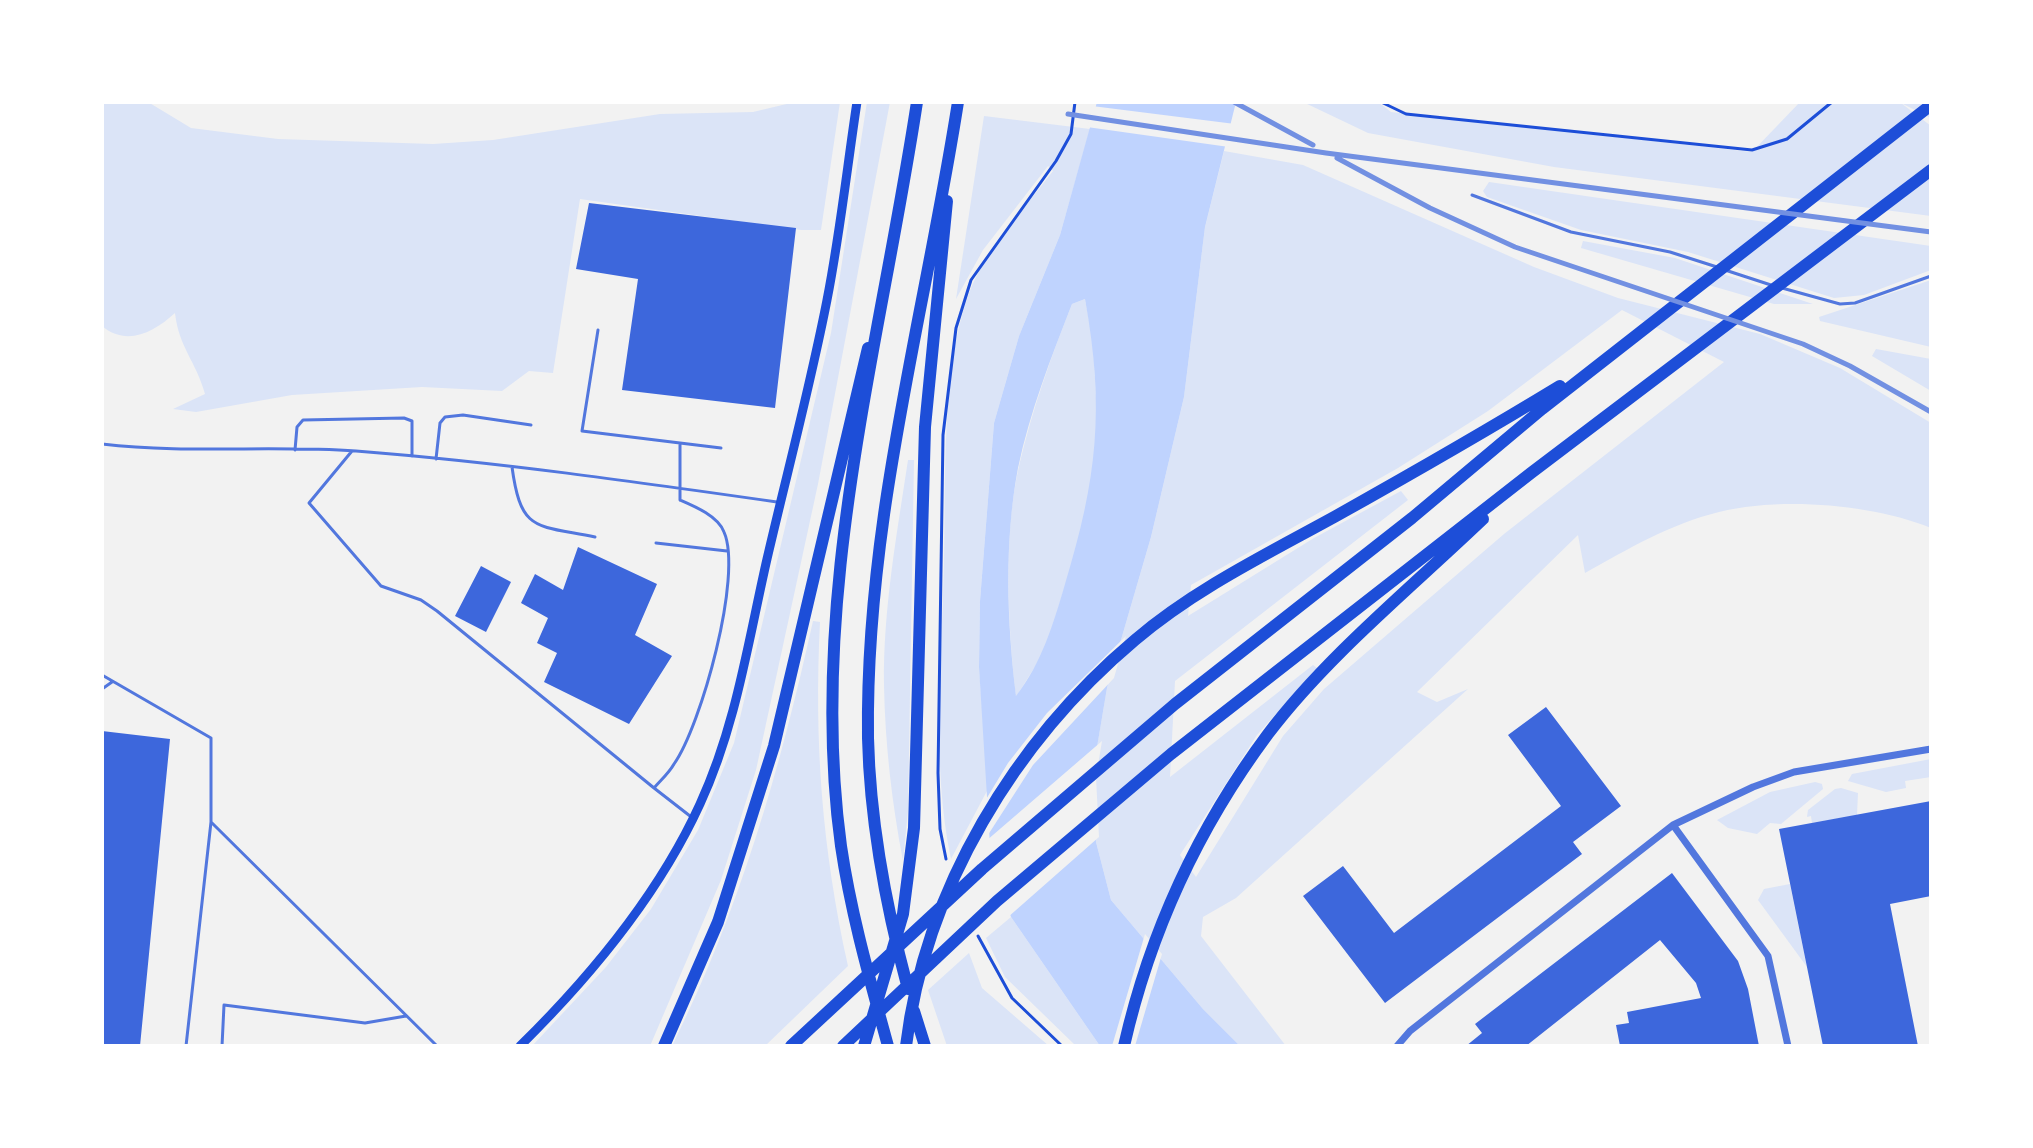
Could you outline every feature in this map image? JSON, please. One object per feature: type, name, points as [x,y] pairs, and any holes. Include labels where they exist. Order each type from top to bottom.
[{"type":"highway","points":[[888,1046],[859,941],[844,859],[833,739],[842,562],[917,102]]},
{"type":"highway","points":[[925,1046],[893,933],[872,802],[870,656],[877,566],[892,458],[958,102]]},
{"type":"highway","points":[[791,1046],[982,869],[1175,704],[1412,518],[1604,360],[1931,105]]},
{"type":"highway","points":[[864,1046],[890,965],[909,879],[914,828],[925,427],[952,138]]},
{"type":"highway","points":[[843,1046],[997,901],[1171,754],[1531,473],[1931,170]]},
{"type":"highway","points":[[664,1046],[718,922],[774,746],[899,213]]},
{"type":"highway","points":[[906,1046],[915,992],[933,925],[973,838],[1025,759],[1086,685],[1137,638],[1210,586],[1444,456],[1604,360]]},
{"type":"highway","points":[[1124,1046],[1155,939],[1190,859],[1221,802],[1270,732],[1328,668],[1531,473]]},
{"type":"main road","points":[[520,1046],[560,1007],[630,921],[693,818],[728,730],[828,297],[857,102]]},
{"type":"street","points":[[1397,1046],[1410,1031],[1673,825],[1753,787],[1794,772],[1931,749]]},
{"type":"street","points":[[1673,825],[1768,956],[1788,1046]]},
{"type":"lane","points":[[1472,195],[1571,232],[1670,252],[1825,302],[1855,303],[1931,276]]},
{"type":"lane","points":[[598,330],[582,431],[721,448]]},
{"type":"lane","points":[[436,459],[440,423],[445,417],[463,415],[531,425]]},
{"type":"lane","points":[[295,450],[297,427],[303,420],[404,418],[412,421],[412,457]]},
{"type":"lane","points":[[654,788],[675,763],[705,692],[725,604],[728,551],[723,529],[700,509],[680,500],[677,488],[680,443]]},
{"type":"lane","points":[[102,444],[148,449],[352,451],[512,467],[781,503]]},
{"type":"lane","points":[[352,451],[309,503],[381,586],[421,600],[437,611],[693,818]]},
{"type":"lane","points":[[512,467],[520,509],[529,520],[595,537]]},
{"type":"lane","points":[[656,543],[728,551]]},
{"type":"lane","points":[[102,675],[211,738],[211,822],[186,1046]]},
{"type":"lane","points":[[102,689],[113,681]]},
{"type":"lane","points":[[211,822],[437,1046]]},
{"type":"lane","points":[[222,1046],[224,1005],[365,1023],[406,1016]]},
{"type":"path","points":[[947,864],[940,829],[938,773],[942,450],[956,328],[971,280],[1056,161],[1071,134],[1075,102]]},
{"type":"path","points":[[1381,102],[1406,114],[1752,150],[1771,147],[1787,139],[1829,108],[1832,102]]},
{"type":"path","points":[[977,936],[995,974],[1012,998],[1062,1046]]},
{"type":"shaded area","points":[[102,102],[148,102],[191,128],[278,139],[433,144],[493,140],[660,114],[753,112],[795,102],[840,102],[821,230],[801,230],[580,199],[553,373],[529,371],[502,391],[422,387],[292,395],[196,412],[173,409],[205,394],[180,336],[175,313],[149,331],[131,336],[121,336],[102,326]]},
{"type":"shaded area","points":[[867,102],[890,102],[818,484],[756,770],[721,880],[650,1046],[532,1046],[606,967],[651,909],[698,830],[734,743],[831,333]]},
{"type":"shaded area","points":[[1303,102],[1378,102],[1391,112],[1752,152],[1800,102],[1931,102],[1931,118],[1901,103],[1931,126],[1931,216],[1554,167],[1368,133]]},
{"type":"shaded area","points":[[984,116],[1090,129],[1060,235],[1019,336],[994,423],[980,601],[979,667],[988,789],[951,859],[941,786],[939,711],[947,427],[953,358],[968,296],[984,262],[1053,171],[1048,166],[983,250],[956,299]]},
{"type":"shaded area","points":[[1224,151],[1303,165],[1534,267],[1618,298],[1760,334],[1840,368],[1931,423],[1931,528],[1854,508],[1798,504],[1744,507],[1701,517],[1666,530],[1585,573],[1578,535],[1417,692],[1437,702],[1468,689],[1236,898],[1203,917],[1201,936],[1286,1046],[1240,1046],[1203,1009],[1111,900],[1096,842],[1092,776],[1107,688],[1151,537],[1184,397],[1205,227]],"holes":[[[1622,310],[1724,362],[1504,534],[1324,689],[1283,736],[1196,877],[1180,855],[1257,735],[1317,668],[1313,665],[1170,777],[1175,681],[1408,500],[1401,491],[1314,538],[1188,616],[1191,585],[1398,468],[1488,411]]]},
{"type":"shaded area","points":[[1489,182],[1931,246],[1931,270],[1864,295],[1834,298],[1688,252],[1581,230],[1487,197],[1483,191]]},
{"type":"shaded area","points":[[1583,241],[1675,258],[1813,304],[1774,304],[1581,248]]},
{"type":"shaded area","points":[[1931,280],[1931,347],[1820,321],[1819,317]]},
{"type":"shaded area","points":[[1085,299],[1093,341],[1098,434],[1088,510],[1046,649],[1016,697],[1008,582],[1014,493],[1042,384],[1072,304]]},
{"type":"shaded area","points":[[1876,349],[1931,359],[1931,391],[1872,356]]},
{"type":"shaded area","points":[[908,460],[914,460],[908,811],[903,861],[892,795],[884,657]]},
{"type":"shaded area","points":[[813,621],[820,622],[819,753],[826,837],[848,966],[765,1046],[672,1046],[718,943],[756,838],[787,731]]},
{"type":"shaded area","points":[[1931,759],[1931,777],[1905,781],[1906,788],[1886,792],[1848,781],[1852,774]]},
{"type":"shaded area","points":[[1815,782],[1822,784],[1823,789],[1781,824],[1770,823],[1757,834],[1728,828],[1717,820],[1770,792]]},
{"type":"shaded area","points":[[1835,789],[1858,793],[1857,815],[1812,823],[1811,816],[1807,817],[1808,810]]},
{"type":"shaded area","points":[[1790,884],[1807,967],[1758,900],[1764,889]]},
{"type":"shaded area","points":[[1011,917],[1100,1046],[1076,1046],[1005,977],[986,938]]},
{"type":"shaded area","points":[[969,953],[982,988],[1049,1046],[947,1046],[928,990]]},
{"type":"water","points":[[1097,102],[1236,102],[1205,227],[1184,397],[1151,537],[1107,688],[1092,777],[1096,842],[1111,900],[1203,1009],[1240,1046],[1100,1046],[1011,917],[991,862],[979,667],[980,601],[994,423],[1019,336],[1060,235]],"holes":[[[1085,299],[1096,410],[1091,477],[1084,511],[1051,628],[1033,670],[1016,696],[1008,582],[1018,468],[1035,405],[1072,304]]]},
{"type":"pier","points":[[1092,106],[1235,124],[1229,147],[1087,127]]},
{"type":"pier","points":[[1126,636],[1114,678],[1033,765],[986,838],[985,801],[1008,763],[1047,713]]},
{"type":"pier","points":[[1102,741],[1096,777],[1099,837],[1007,918],[987,863],[986,841]]},
{"type":"pier","points":[[1145,934],[1162,954],[1135,1046],[1112,1046]]},
{"type":"building","points":[[589,203],[796,228],[775,408],[622,390],[638,279],[576,269]]},
{"type":"building","points":[[578,547],[657,584],[635,635],[672,656],[629,724],[544,682],[557,653],[537,643],[548,618],[521,603],[535,574],[563,590]]},
{"type":"building","points":[[481,566],[511,582],[486,632],[455,616]]},
{"type":"building","points":[[1546,707],[1621,806],[1573,842],[1582,854],[1385,1003],[1303,896],[1343,866],[1394,933],[1561,806],[1508,735]]},
{"type":"building","points":[[102,731],[170,739],[140,1046],[102,1046]]},
{"type":"building","points":[[1931,801],[1931,896],[1890,904],[1918,1046],[1823,1046],[1779,829]]},
{"type":"building","points":[[1672,873],[1738,961],[1748,989],[1759,1046],[1620,1046],[1616,1025],[1629,1023],[1627,1012],[1701,998],[1696,983],[1660,940],[1526,1046],[1466,1046],[1482,1033],[1475,1024]]},
{"type":"railway","points":[[1234,102],[1313,145]]},
{"type":"railway","points":[[1068,114],[1326,153],[1931,232]]},
{"type":"railway","points":[[1337,158],[1430,208],[1515,247],[1803,344],[1850,366],[1931,412]]}]
